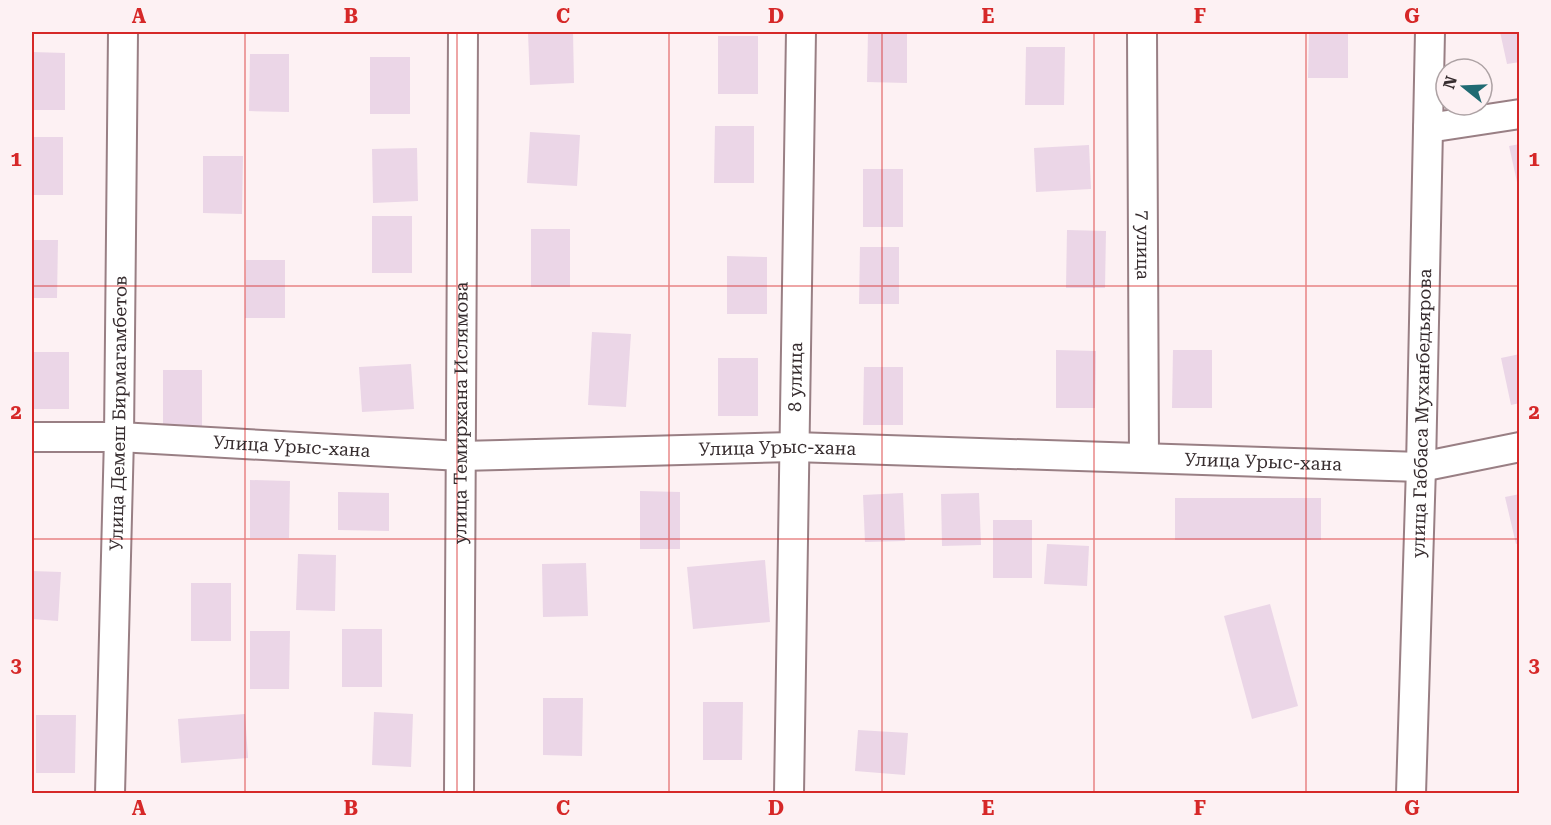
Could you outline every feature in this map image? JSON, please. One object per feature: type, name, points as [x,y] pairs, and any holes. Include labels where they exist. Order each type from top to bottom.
[{"type":"street","name":"Улица Демеш Бирмагамбетов","points":[[110,794],[119,437],[123,32]]},
{"type":"street","name":"улица Темиржана Ислямова","points":[[459,794],[463,32]]},
{"type":"street","name":"8 улица","points":[[789,794],[801,32]]},
{"type":"street","name":"7 улица","points":[[1142,32],[1144,458]]},
{"type":"street","name":"улица Габбаса Муханбедьярова","points":[[1410,794],[1421,467],[1430,32]]},
{"type":"street","points":[[1428,128],[1520,114]]},
{"type":"street","name":"Улица Урыс-хана","points":[[32,437],[119,437],[461,456],[794,447],[1421,467],[1520,447]]},
{"type":"building","points":[[528,32],[573,32],[574,83],[530,85]]},
{"type":"building","points":[[868,32],[907,32],[907,83],[867,82]]},
{"type":"building","points":[[1309,32],[1348,32],[1348,78],[1308,78]]},
{"type":"building","points":[[1500,32],[1520,32],[1520,62],[1507,64]]},
{"type":"building","points":[[718,36],[758,36],[758,94],[718,94]]},
{"type":"building","points":[[1026,47],[1065,47],[1064,105],[1025,105]]},
{"type":"building","points":[[32,52],[65,53],[65,110],[32,110]]},
{"type":"building","points":[[250,54],[289,54],[289,112],[249,111]]},
{"type":"building","points":[[370,57],[410,57],[410,114],[370,114]]},
{"type":"building","points":[[715,126],[754,126],[754,183],[714,183]]},
{"type":"building","points":[[530,132],[580,135],[577,186],[527,183]]},
{"type":"building","points":[[32,137],[63,137],[63,195],[32,195]]},
{"type":"building","points":[[1520,144],[1520,191],[1519,191],[1509,146]]},
{"type":"building","points":[[1089,145],[1091,189],[1036,192],[1034,148]]},
{"type":"building","points":[[417,148],[418,201],[373,203],[372,149]]},
{"type":"building","points":[[203,156],[243,156],[242,214],[203,213]]},
{"type":"building","points":[[863,169],[903,169],[903,227],[863,227]]},
{"type":"building","points":[[372,216],[412,216],[412,273],[372,273]]},
{"type":"building","points":[[531,229],[570,229],[570,287],[531,287]]},
{"type":"building","points":[[1067,230],[1106,231],[1105,288],[1066,288]]},
{"type":"building","points":[[32,240],[58,240],[57,298],[32,298]]},
{"type":"building","points":[[860,247],[899,247],[899,304],[859,304]]},
{"type":"building","points":[[727,256],[767,257],[767,314],[727,314]]},
{"type":"building","points":[[246,260],[285,260],[285,318],[245,318]]},
{"type":"building","points":[[592,332],[631,334],[626,407],[588,405]]},
{"type":"building","points":[[1056,350],[1096,351],[1095,408],[1056,408]]},
{"type":"building","points":[[1173,350],[1212,350],[1212,408],[1172,408]]},
{"type":"building","points":[[32,352],[69,352],[69,409],[32,409]]},
{"type":"building","points":[[1520,354],[1520,403],[1511,405],[1501,358]]},
{"type":"building","points":[[718,358],[758,358],[758,416],[718,416]]},
{"type":"building","points":[[411,364],[414,409],[362,412],[359,367]]},
{"type":"building","points":[[864,367],[903,367],[903,425],[863,425]]},
{"type":"building","points":[[163,370],[202,370],[202,428],[163,427]]},
{"type":"building","points":[[250,480],[290,481],[289,538],[250,538]]},
{"type":"building","points":[[640,491],[680,492],[680,549],[640,549]]},
{"type":"building","points":[[338,492],[389,493],[389,531],[338,530]]},
{"type":"building","points":[[903,493],[905,541],[865,542],[863,495]]},
{"type":"building","points":[[979,493],[981,545],[942,546],[941,494]]},
{"type":"building","points":[[1520,494],[1520,543],[1516,544],[1505,497]]},
{"type":"building","points":[[1175,498],[1321,498],[1321,540],[1175,540]]},
{"type":"building","points":[[993,520],[1032,520],[1032,578],[993,578]]},
{"type":"building","points":[[1047,544],[1089,546],[1087,586],[1044,584]]},
{"type":"building","points":[[298,554],[336,555],[335,611],[296,610]]},
{"type":"building","points":[[765,560],[770,622],[693,629],[687,567]]},
{"type":"building","points":[[586,563],[588,616],[543,617],[542,564]]},
{"type":"building","points":[[32,571],[61,572],[58,621],[32,619]]},
{"type":"building","points":[[191,583],[231,583],[231,641],[191,641]]},
{"type":"building","points":[[1270,604],[1298,706],[1252,719],[1224,616]]},
{"type":"building","points":[[342,629],[382,629],[382,687],[342,687]]},
{"type":"building","points":[[250,631],[290,631],[289,689],[250,689]]},
{"type":"building","points":[[543,698],[583,698],[582,756],[543,755]]},
{"type":"building","points":[[703,702],[743,702],[742,760],[703,760]]},
{"type":"building","points":[[374,712],[413,714],[411,767],[372,765]]},
{"type":"building","points":[[245,714],[248,758],[181,763],[178,719]]},
{"type":"building","points":[[36,715],[76,715],[75,773],[36,773]]},
{"type":"building","points":[[858,730],[908,733],[905,775],[855,771]]}]
